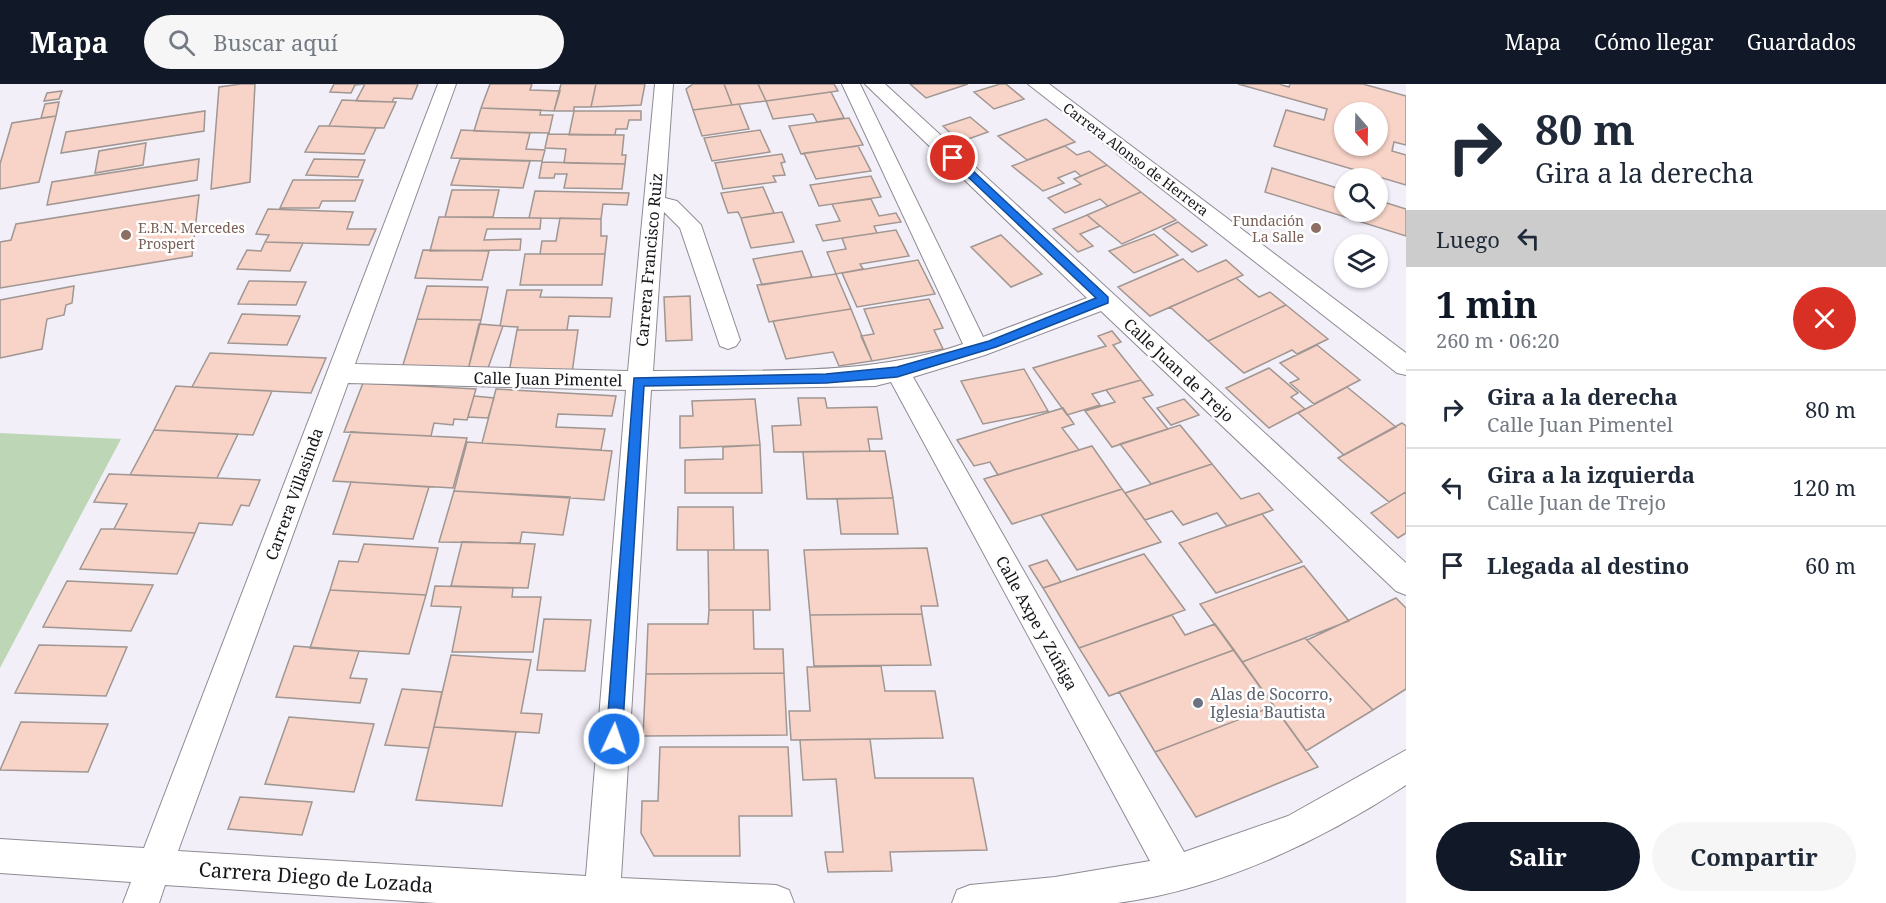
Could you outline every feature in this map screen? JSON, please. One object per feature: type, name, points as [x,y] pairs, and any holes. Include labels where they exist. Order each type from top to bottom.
[{"type":"street","name":"Carrera Villasinda","points":[[141,903],[447,84]]},
{"type":"street","name":"Carrera Francisco Ruiz","points":[[602,899],[639,381],[664,84]]},
{"type":"street","points":[[851,84],[977,350]]},
{"type":"street","name":"Calle Juan de Trejo","points":[[874,84],[1406,582]]},
{"type":"street","name":"Carrera Alonso de Herrera","points":[[1037,84],[1406,366]]},
{"type":"street","points":[[653,203],[669,206],[690,225],[728,339]]},
{"type":"street","name":"Calle Juan Pimentel","points":[[339,373],[639,381],[826,379],[897,372],[977,350],[1104,300]]},
{"type":"street","name":"Calle Axpe y Zúñiga","points":[[897,372],[1176,873]]},
{"type":"street","points":[[970,903],[1097,890],[1176,873],[1236,854],[1300,828],[1349,803],[1406,766]]},
{"type":"street","name":"Carrera Diego de Lozada","points":[[0,856],[602,899],[776,903]]},
{"type":"green space","points":[[0,433],[121,439],[0,668]]},
{"type":"building","points":[[255,84],[250,182],[211,189],[219,87]]},
{"type":"building","points":[[334,84],[365,84],[355,85],[351,93],[330,92]]},
{"type":"building","points":[[365,84],[418,84],[412,99],[394,98],[392,102],[356,101]]},
{"type":"building","points":[[490,84],[532,84],[530,90],[560,91],[554,111],[481,108]]},
{"type":"building","points":[[561,84],[596,84],[591,107],[574,107],[574,111],[554,111]]},
{"type":"building","points":[[596,84],[645,84],[641,105],[591,107]]},
{"type":"building","points":[[693,84],[724,84],[732,105],[693,110],[686,89]]},
{"type":"building","points":[[724,84],[758,84],[766,101],[732,105]]},
{"type":"building","points":[[758,84],[834,84],[838,91],[766,101]]},
{"type":"building","points":[[910,84],[968,84],[926,98]]},
{"type":"building","points":[[1006,84],[1024,99],[994,109],[974,92]]},
{"type":"building","points":[[1238,84],[1279,84],[1289,87],[1290,84],[1363,84],[1406,96],[1406,145],[1394,142],[1392,151],[1406,155],[1406,185],[1388,180],[1388,168],[1348,168],[1274,146],[1286,110],[1324,120],[1327,109]]},
{"type":"building","points":[[62,91],[59,99],[44,101],[47,93]]},
{"type":"building","points":[[831,92],[844,118],[817,122],[813,114],[773,119],[766,101]]},
{"type":"building","points":[[342,100],[396,102],[384,128],[329,126]]},
{"type":"building","points":[[59,102],[56,116],[41,118],[45,104]]},
{"type":"building","points":[[739,104],[749,129],[702,136],[693,110]]},
{"type":"building","points":[[481,108],[541,110],[540,115],[553,115],[549,133],[474,131]]},
{"type":"building","points":[[205,111],[204,131],[61,153],[66,132]]},
{"type":"building","points":[[574,111],[641,111],[641,120],[629,120],[627,129],[616,129],[615,135],[569,135]]},
{"type":"building","points":[[56,116],[39,182],[0,189],[0,164],[12,123]]},
{"type":"building","points":[[970,117],[988,132],[960,142],[943,126]]},
{"type":"building","points":[[849,118],[863,145],[801,154],[789,126]]},
{"type":"building","points":[[1046,119],[1075,142],[1027,160],[998,136]]},
{"type":"building","points":[[319,126],[376,128],[364,154],[305,152]]},
{"type":"building","points":[[461,130],[530,133],[526,149],[545,150],[542,161],[451,158]]},
{"type":"building","points":[[760,130],[770,152],[712,161],[704,138]]},
{"type":"building","points":[[548,134],[624,135],[622,155],[626,155],[625,164],[564,163],[566,149],[545,148]]},
{"type":"building","points":[[146,143],[143,165],[95,173],[99,151]]},
{"type":"building","points":[[858,146],[871,171],[816,179],[804,153]]},
{"type":"building","points":[[1065,146],[1077,155],[1089,151],[1107,165],[1081,176],[1075,171],[1058,178],[1064,183],[1043,191],[1012,166]]},
{"type":"building","points":[[782,154],[785,162],[781,163],[785,175],[773,176],[776,182],[723,189],[715,163]]},
{"type":"building","points":[[199,159],[197,180],[47,205],[52,182]]},
{"type":"building","points":[[314,159],[365,160],[358,177],[306,175]]},
{"type":"building","points":[[460,159],[530,161],[523,188],[451,185]]},
{"type":"building","points":[[542,162],[625,164],[622,189],[564,188],[567,174],[555,174],[554,178],[539,178]]},
{"type":"building","points":[[1107,165],[1141,192],[1108,206],[1100,199],[1065,213],[1048,198],[1081,184],[1074,179]]},
{"type":"building","points":[[1272,168],[1334,187],[1334,214],[1265,192]]},
{"type":"building","points":[[871,176],[881,197],[819,206],[810,185]]},
{"type":"building","points":[[293,180],[363,180],[355,201],[322,201],[319,208],[280,208]]},
{"type":"building","points":[[763,187],[774,213],[741,218],[738,212],[728,213],[721,193]]},
{"type":"building","points":[[452,190],[499,190],[493,217],[445,217]]},
{"type":"building","points":[[535,191],[629,193],[627,205],[603,204],[601,219],[529,218]]},
{"type":"building","points":[[1141,192],[1176,220],[1122,244],[1087,215]]},
{"type":"building","points":[[199,195],[192,256],[0,288],[0,242],[11,240],[16,224]]},
{"type":"building","points":[[871,199],[879,216],[896,213],[901,222],[874,226],[877,233],[823,241],[816,225],[840,221],[832,204]]},
{"type":"building","points":[[1388,203],[1406,209],[1406,236],[1361,222],[1388,222]]},
{"type":"building","points":[[268,209],[353,212],[347,229],[376,229],[369,245],[265,242],[269,235],[256,234]]},
{"type":"building","points":[[782,212],[794,242],[751,248],[741,218]]},
{"type":"building","points":[[1087,215],[1100,226],[1080,234],[1093,246],[1078,252],[1053,229]]},
{"type":"building","points":[[439,217],[541,218],[540,229],[487,229],[484,240],[521,239],[520,250],[430,251]]},
{"type":"building","points":[[560,218],[601,219],[601,236],[607,236],[605,254],[540,254],[542,241],[556,241]]},
{"type":"building","points":[[1178,222],[1207,245],[1192,252],[1163,229]]},
{"type":"building","points":[[896,230],[909,256],[860,264],[863,269],[836,274],[827,252],[846,249],[842,238]]},
{"type":"building","points":[[1154,234],[1178,255],[1134,273],[1109,251]]},
{"type":"building","points":[[1001,235],[1042,274],[1011,287],[971,247]]},
{"type":"building","points":[[265,242],[303,243],[290,271],[237,269],[247,250],[261,251]]},
{"type":"building","points":[[423,250],[489,251],[482,280],[415,278]]},
{"type":"building","points":[[802,251],[812,277],[762,285],[753,259]]},
{"type":"building","points":[[525,254],[605,254],[602,285],[520,285]]},
{"type":"building","points":[[1183,259],[1198,272],[1226,260],[1243,275],[1150,316],[1118,287]]},
{"type":"building","points":[[918,260],[935,294],[857,307],[842,273]]},
{"type":"building","points":[[836,274],[851,309],[769,322],[757,285]]},
{"type":"building","points":[[1236,278],[1259,297],[1270,292],[1286,305],[1208,341],[1170,307]]},
{"type":"building","points":[[249,281],[306,282],[296,305],[238,304]]},
{"type":"building","points":[[74,286],[72,303],[66,305],[64,315],[47,319],[42,349],[0,358],[0,300]]},
{"type":"building","points":[[427,286],[488,287],[481,320],[417,319]]},
{"type":"building","points":[[507,290],[542,290],[540,297],[612,298],[610,317],[569,316],[567,330],[517,330],[518,327],[500,326]]},
{"type":"building","points":[[690,296],[692,340],[666,341],[664,297]]},
{"type":"building","points":[[929,299],[943,328],[934,330],[943,349],[872,361],[861,336],[874,334],[864,309]]},
{"type":"building","points":[[1286,305],[1328,339],[1297,354],[1292,350],[1244,373],[1208,341]]},
{"type":"building","points":[[851,309],[872,361],[839,366],[833,352],[786,359],[773,321]]},
{"type":"building","points":[[242,314],[300,316],[287,345],[228,343]]},
{"type":"building","points":[[417,319],[481,320],[468,370],[402,368]]},
{"type":"building","points":[[479,324],[503,326],[487,371],[468,370]]},
{"type":"building","points":[[517,330],[578,330],[572,373],[509,372]]},
{"type":"building","points":[[1112,331],[1121,342],[1113,345],[1141,380],[1092,394],[1100,405],[1067,415],[1033,368],[1106,346],[1098,336]]},
{"type":"building","points":[[1317,345],[1360,380],[1314,404],[1290,383],[1299,379],[1280,363]]},
{"type":"building","points":[[210,353],[326,358],[311,393],[192,387]]},
{"type":"building","points":[[1269,368],[1298,393],[1291,397],[1305,409],[1269,428],[1226,388]]},
{"type":"building","points":[[1024,369],[1048,411],[983,424],[961,381]]},
{"type":"building","points":[[1141,380],[1153,395],[1143,398],[1168,429],[1112,447],[1085,411],[1115,402],[1106,390]]},
{"type":"building","points":[[363,383],[476,389],[467,420],[454,419],[453,425],[434,423],[431,436],[344,432]]},
{"type":"building","points":[[176,386],[272,391],[253,435],[154,430]]},
{"type":"building","points":[[1347,387],[1396,427],[1344,455],[1298,413]]},
{"type":"building","points":[[496,389],[616,396],[612,416],[558,414],[556,427],[605,429],[601,450],[482,443]]},
{"type":"building","points":[[474,396],[494,398],[488,418],[468,417]]},
{"type":"building","points":[[798,398],[825,398],[827,408],[877,407],[882,439],[868,439],[870,451],[774,452],[772,426],[801,425]]},
{"type":"building","points":[[755,399],[760,445],[680,448],[680,416],[693,416],[692,401]]},
{"type":"building","points":[[1184,399],[1199,415],[1171,425],[1157,408]]},
{"type":"building","points":[[1063,408],[1074,424],[1062,428],[1079,450],[998,475],[990,462],[974,466],[957,440]]},
{"type":"building","points":[[1402,423],[1406,426],[1406,492],[1389,502],[1338,458]]},
{"type":"building","points":[[1180,425],[1212,464],[1151,484],[1120,444]]},
{"type":"building","points":[[154,430],[238,434],[217,478],[130,475]]},
{"type":"building","points":[[351,432],[467,438],[453,488],[333,481]]},
{"type":"building","points":[[467,442],[612,451],[604,500],[454,491]]},
{"type":"building","points":[[760,445],[762,493],[685,493],[685,460],[723,459],[723,447]]},
{"type":"building","points":[[1092,446],[1122,489],[1012,524],[984,479]]},
{"type":"building","points":[[885,451],[893,498],[807,499],[803,452]]},
{"type":"building","points":[[1212,464],[1241,499],[1259,493],[1273,510],[1227,526],[1217,513],[1183,525],[1172,511],[1145,520],[1125,493]]},
{"type":"building","points":[[109,474],[260,480],[249,506],[241,505],[232,525],[199,523],[195,533],[114,529],[127,504],[94,502]]},
{"type":"building","points":[[351,482],[429,487],[413,539],[333,534]]},
{"type":"building","points":[[1122,489],[1161,542],[1077,570],[1041,515]]},
{"type":"building","points":[[454,491],[570,497],[563,535],[522,532],[520,543],[439,542]]},
{"type":"building","points":[[1406,492],[1406,533],[1398,538],[1371,513]]},
{"type":"building","points":[[893,498],[898,534],[841,534],[837,499]]},
{"type":"building","points":[[678,507],[733,507],[734,550],[677,550]]},
{"type":"building","points":[[1262,514],[1302,562],[1216,593],[1179,543]]},
{"type":"building","points":[[101,529],[195,533],[177,574],[80,569]]},
{"type":"building","points":[[462,542],[535,544],[528,588],[451,586]]},
{"type":"building","points":[[364,544],[438,548],[426,595],[330,590],[339,561],[358,562]]},
{"type":"building","points":[[927,548],[938,606],[921,606],[922,614],[810,615],[804,550]]},
{"type":"building","points":[[708,550],[768,550],[770,610],[709,610]]},
{"type":"building","points":[[1144,554],[1185,610],[1079,648],[1043,588]]},
{"type":"building","points":[[1047,560],[1061,582],[1043,588],[1029,566]]},
{"type":"building","points":[[1304,566],[1349,621],[1242,662],[1200,604]]},
{"type":"building","points":[[67,581],[153,585],[131,631],[43,627]]},
{"type":"building","points":[[435,586],[513,588],[512,597],[541,597],[533,652],[452,652],[461,607],[431,606]]},
{"type":"building","points":[[330,590],[426,595],[409,654],[310,648]]},
{"type":"building","points":[[1396,598],[1406,608],[1406,689],[1373,710],[1307,640]]},
{"type":"building","points":[[709,610],[753,610],[754,649],[783,649],[784,673],[646,674],[648,624],[708,624]]},
{"type":"building","points":[[922,614],[931,665],[814,666],[810,615]]},
{"type":"building","points":[[1172,615],[1185,635],[1215,624],[1234,650],[1109,696],[1079,648]]},
{"type":"building","points":[[544,619],[591,620],[585,671],[537,670]]},
{"type":"building","points":[[1305,638],[1373,710],[1306,751],[1242,662]]},
{"type":"building","points":[[39,645],[127,647],[106,696],[15,693]]},
{"type":"building","points":[[294,646],[359,651],[350,678],[367,679],[360,703],[276,697]]},
{"type":"building","points":[[1234,650],[1274,706],[1155,752],[1119,692]]},
{"type":"building","points":[[451,655],[531,660],[521,713],[542,714],[539,733],[434,727]]},
{"type":"building","points":[[881,666],[885,691],[935,691],[943,738],[791,740],[789,711],[810,711],[807,667]]},
{"type":"building","points":[[784,673],[787,735],[643,736],[646,674]]},
{"type":"building","points":[[402,689],[442,692],[429,748],[385,745]]},
{"type":"building","points":[[1274,706],[1318,767],[1196,817],[1155,752]]},
{"type":"building","points":[[289,717],[374,724],[354,792],[265,784]]},
{"type":"building","points":[[21,722],[108,724],[88,772],[0,770]]},
{"type":"building","points":[[434,727],[516,732],[502,806],[416,800]]},
{"type":"building","points":[[870,739],[875,778],[973,778],[987,850],[890,852],[892,871],[828,872],[825,852],[843,852],[836,779],[803,780],[800,740]]},
{"type":"building","points":[[660,747],[788,747],[792,816],[739,816],[740,856],[654,856],[641,833],[642,801],[658,801]]},
{"type":"building","points":[[240,797],[312,802],[302,835],[228,829]]},
{"type":"place","name":"Fundación La Salle","points":[[1316,228]]},
{"type":"place","name":"E.B.N. Mercedes Prospert","points":[[126,235]]},
{"type":"place","name":"Alas de Socorro, Iglesia Bautista","points":[[1198,703]]},
{"type":"route","points":[[614,739],[623,581],[639,381],[826,379],[875,376],[942,361],[1041,326],[1104,300],[953,158]]}]
